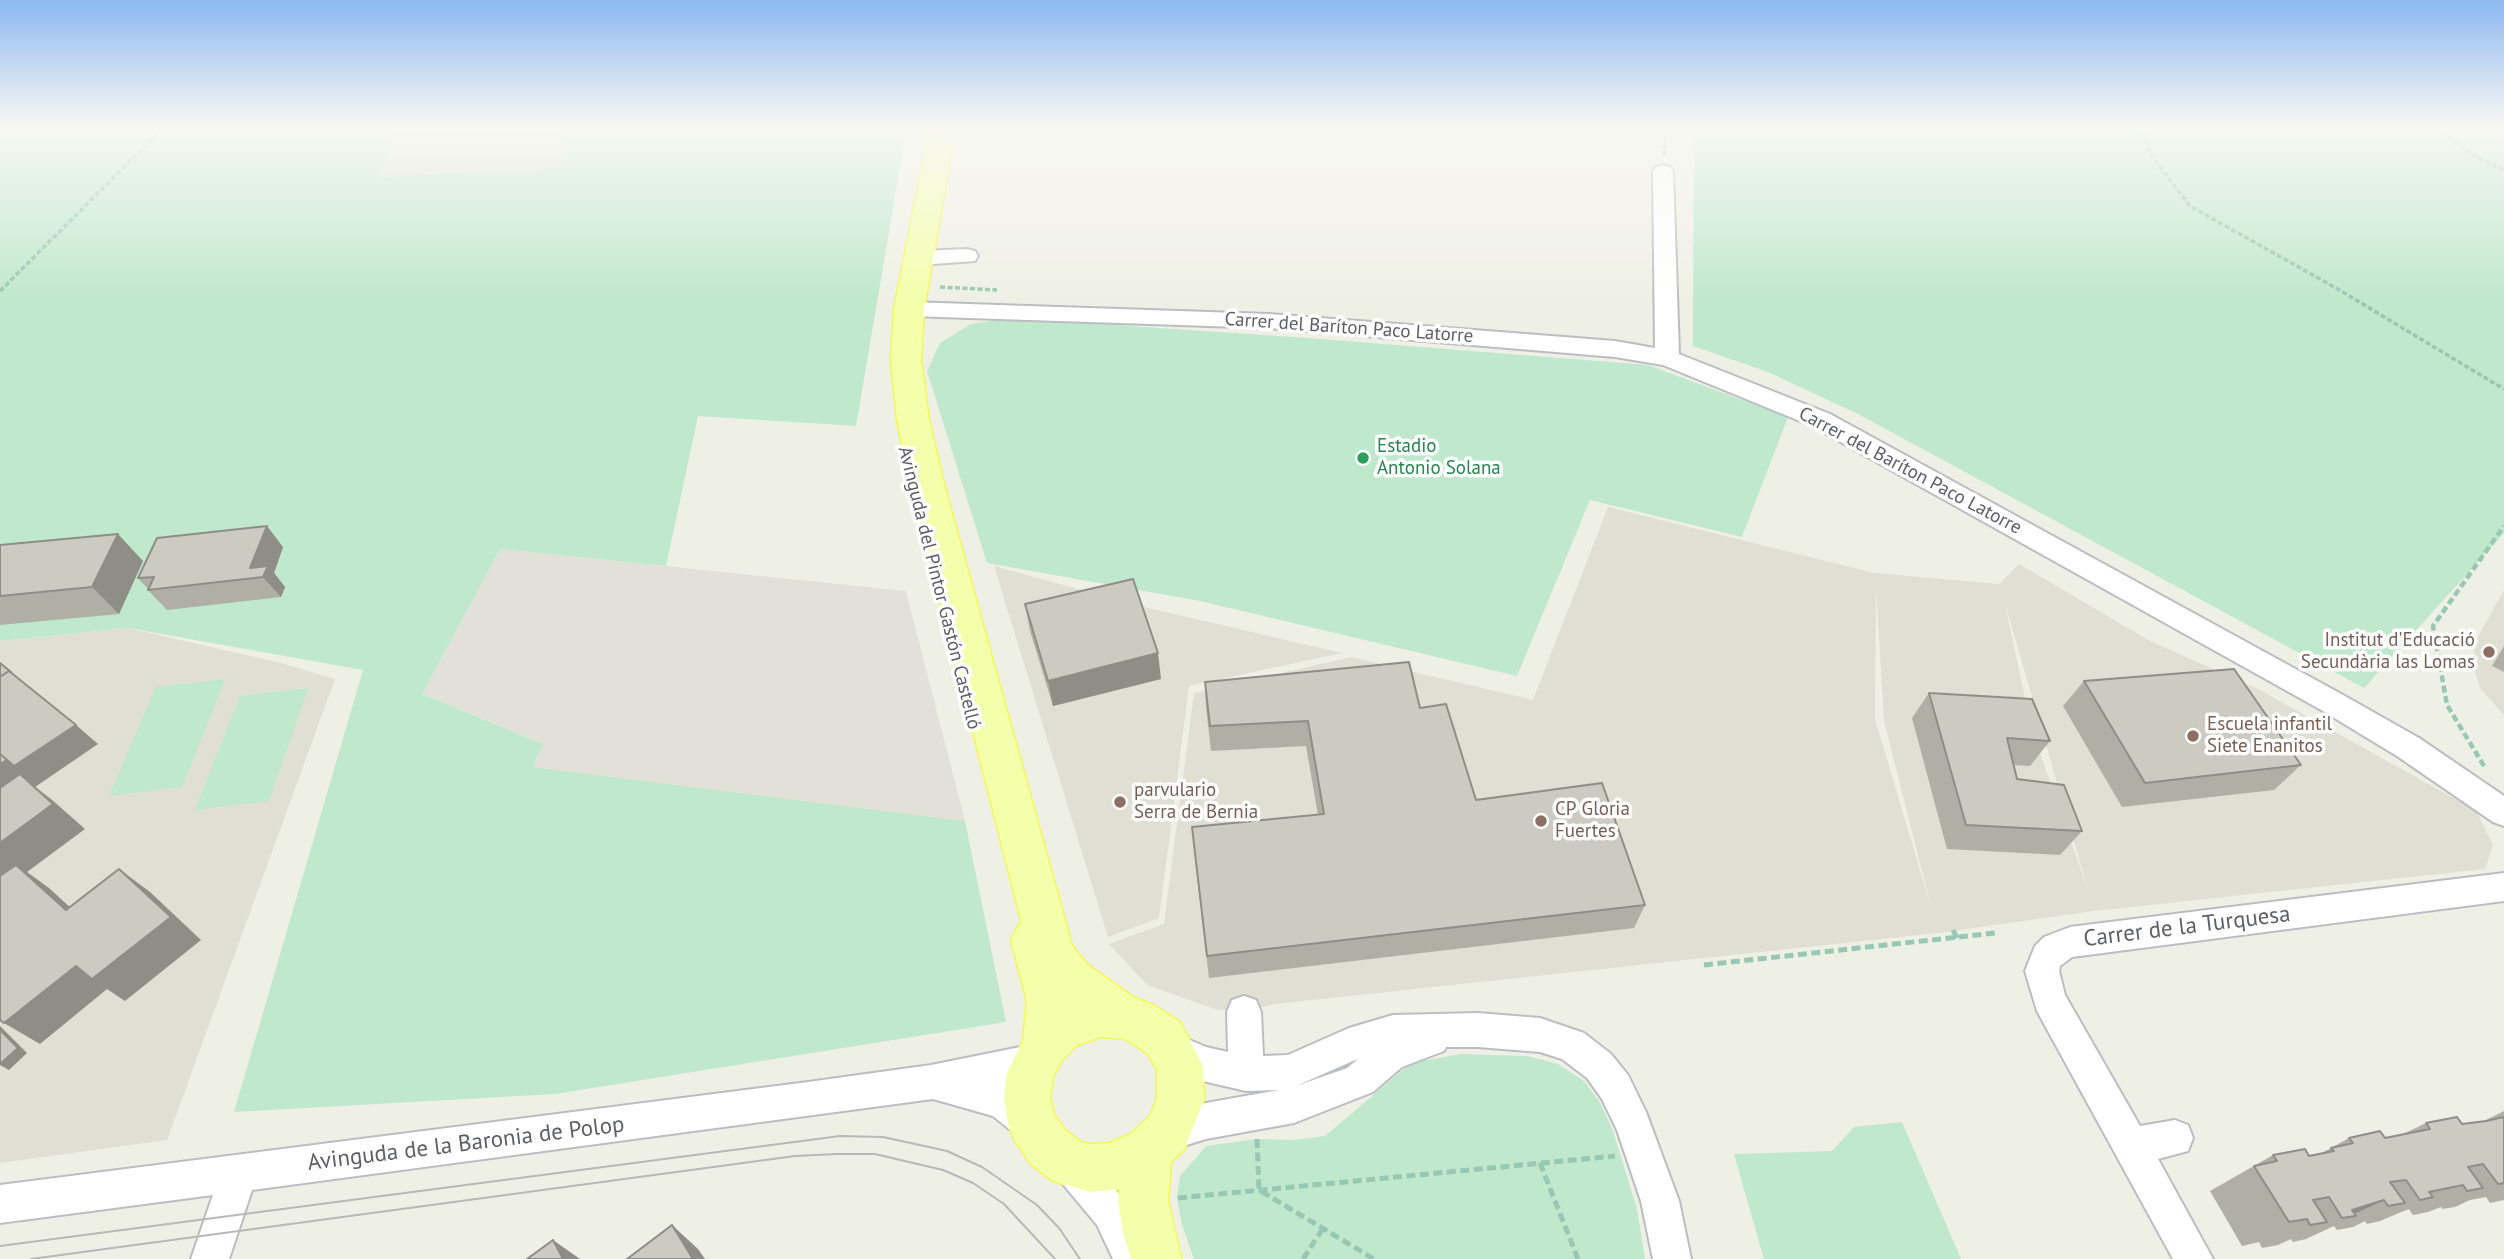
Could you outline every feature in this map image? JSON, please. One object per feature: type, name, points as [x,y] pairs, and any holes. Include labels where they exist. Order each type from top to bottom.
[{"type":"main road","name":"Avinguda del Pintor Gastón Castelló","points":[[923,185],[906,348],[908,389],[928,488],[1055,958],[1072,980],[1122,1016]]},
{"type":"main road","name":"Avinguda del Pintor Gastón Castelló","points":[[934,185],[911,281],[896,296],[891,374],[902,445],[990,791],[1049,1001],[1040,1053]]},
{"type":"main road","points":[[1156,1259],[1143,1200],[1158,1142],[1181,1100],[1181,1074],[1173,1050],[1151,1027],[1122,1016],[1101,1015],[1080,1020],[1062,1030],[1040,1053],[1027,1084],[1032,1124],[1048,1147],[1070,1164],[1090,1168],[1130,1162],[1158,1142]]},
{"type":"street","points":[[1663,185],[1667,358]]},
{"type":"street","points":[[911,281],[967,256]]},
{"type":"street","name":"Carrer del Baríton Paco Latorre","points":[[911,281],[969,310],[1272,321],[1629,351],[1667,358],[1821,420],[2333,703],[2409,747],[2504,813]]},
{"type":"street","name":"Carrer del Baríton Paco Latorre","points":[[911,281],[951,299],[1084,313]]},
{"type":"street","points":[[906,348],[915,331],[929,320],[947,313],[969,310]]},
{"type":"street","name":"Carrer de la Turquesa","points":[[2194,1259],[2049,1000],[2042,971],[2047,957],[2056,948],[2070,942],[2504,887]]},
{"type":"street","points":[[1244,1012],[1246,1073]]},
{"type":"street","points":[[1158,1142],[1206,1121],[1294,1105],[1360,1080],[1390,1055],[1413,1043],[1478,1030]]},
{"type":"street","points":[[1173,1050],[1203,1063],[1246,1073],[1289,1072],[1349,1045],[1393,1032],[1478,1030],[1540,1035],[1572,1045],[1599,1066],[1615,1087],[1646,1155],[1672,1259]]},
{"type":"street","name":"Avinguda de la Baronia de Polop","points":[[0,1204],[931,1082],[1040,1053]]},
{"type":"street","name":"Avinguda de la Baronia de Polop","points":[[931,1082],[1002,1101],[1032,1124]]},
{"type":"street","points":[[2131,1146],[2175,1138]]},
{"type":"street","points":[[1070,1164],[1110,1212],[1133,1259]]},
{"type":"street","points":[[210,1259],[239,1174]]},
{"type":"path","points":[[0,291],[106,185]]},
{"type":"path","points":[[2174,185],[2190,206],[2336,288],[2504,389]]},
{"type":"path","points":[[2490,776],[2447,705],[2433,626],[2504,526]]},
{"type":"path","points":[[1953,930],[1957,938]]},
{"type":"path","points":[[1704,965],[1995,933]]},
{"type":"path","points":[[1257,1139],[1259,1190]]},
{"type":"path","points":[[1177,1198],[1620,1155]]},
{"type":"path","points":[[1540,1163],[1578,1259]]},
{"type":"path","points":[[1259,1190],[1374,1259]]},
{"type":"path","points":[[1304,1259],[1322,1230]]},
{"type":"shaded area","name":"CP Gloria Fuertes","points":[[1608,507],[1875,573],[1999,584],[2019,564],[2150,641],[2260,690],[2464,804],[2478,814],[2493,846],[2485,869],[2094,911],[1938,933],[1275,1004],[1244,1012],[1215,1009],[1147,985],[1109,944],[1164,924],[1194,693],[1351,657],[1533,700]],"holes":[[[1876,588],[1884,721],[1931,907],[1875,719]],[[2004,600],[2088,890],[2032,730]]]},
{"type":"shaded area","points":[[500,549],[906,591],[965,821],[533,767],[543,744],[422,694]]},
{"type":"shaded area","name":"parvulario Serra de Bernia","points":[[994,566],[1136,605],[1342,653],[1189,686],[1159,918],[1108,937]]},
{"type":"shaded area","name":"Institut d'Educació Secundària las Lomas","points":[[2504,590],[2504,715],[2480,688],[2473,664],[2476,640]]},
{"type":"shaded area","points":[[128,628],[281,663],[335,679],[167,1140],[0,1163],[0,641]]},
{"type":"green space","points":[[0,185],[897,185],[856,426],[698,416],[666,566],[500,549],[422,694],[543,744],[533,767],[965,821],[1006,1022],[555,1094],[234,1112],[363,670],[128,628],[0,641]]},
{"type":"green space","points":[[1694,185],[2504,185],[2504,533],[2364,688],[1858,414],[1768,372],[1693,346]]},
{"type":"green space","name":"Estadio Antonio Solana","points":[[1011,318],[1648,365],[1788,417],[1742,537],[1590,500],[1517,676],[1200,601],[987,563],[927,371],[940,343],[971,324]]},
{"type":"green space","points":[[225,679],[182,787],[109,796],[156,687]]},
{"type":"green space","points":[[308,688],[269,801],[195,810],[240,696]]},
{"type":"green space","points":[[1461,1054],[1527,1056],[1558,1064],[1584,1081],[1601,1104],[1613,1131],[1637,1209],[1645,1259],[1194,1259],[1182,1225],[1177,1198],[1180,1176],[1206,1146],[1257,1139],[1294,1140],[1325,1136],[1411,1063]]},
{"type":"green space","points":[[1902,1122],[1961,1259],[1764,1259],[1734,1154],[1832,1151],[1854,1127]]},
{"type":"building","points":[[267,526],[250,568],[268,566],[263,577],[148,590],[154,577],[138,578],[157,538]]},
{"type":"building","points":[[118,534],[92,587],[0,596],[0,545]]},
{"type":"building","points":[[1133,579],[1158,653],[1048,681],[1025,604]]},
{"type":"building","points":[[1409,662],[1420,708],[1446,704],[1476,800],[1602,783],[1645,905],[1207,956],[1192,827],[1324,814],[1308,721],[1210,726],[1205,682]]},
{"type":"building","points":[[0,663],[11,672],[0,677]]},
{"type":"building","points":[[2234,669],[2301,765],[2145,783],[2084,681]]},
{"type":"building","points":[[9,671],[76,725],[14,766],[0,754],[0,677]]},
{"type":"building","points":[[1929,693],[2032,699],[2050,741],[2007,738],[2017,779],[2064,785],[2082,831],[1966,825]]},
{"type":"building","points":[[0,754],[7,760],[0,764]]},
{"type":"building","points":[[20,774],[53,804],[0,843],[0,788]]},
{"type":"building","points":[[16,865],[66,910],[119,869],[171,917],[92,979],[76,966],[4,1023],[0,1020],[0,876]]},
{"type":"building","points":[[0,1030],[18,1048],[0,1064]]},
{"type":"building","points":[[2457,1117],[2462,1124],[2504,1117],[2504,1183],[2498,1184],[2483,1164],[2468,1167],[2483,1188],[2467,1191],[2463,1185],[2429,1192],[2433,1197],[2420,1200],[2406,1180],[2390,1182],[2405,1203],[2388,1206],[2384,1200],[2352,1210],[2356,1216],[2342,1218],[2329,1197],[2313,1200],[2327,1222],[2310,1225],[2307,1219],[2289,1222],[2254,1166],[2277,1161],[2273,1155],[2305,1149],[2309,1156],[2334,1151],[2331,1148],[2353,1143],[2349,1138],[2380,1131],[2385,1138],[2430,1129],[2426,1123]]},
{"type":"building","points":[[672,1225],[693,1259],[627,1259]]},
{"type":"building","points":[[553,1240],[563,1259],[527,1259]]},
{"type":"tram line","points":[[0,1246],[840,1136],[883,1137],[947,1151],[982,1167],[1037,1205],[1059,1228],[1080,1259]]},
{"type":"tram line","points":[[31,1259],[795,1156],[837,1154],[875,1154],[943,1170],[973,1183],[1004,1204],[1055,1259]]},
{"type":"place","name":"Estadio Antonio Solana","points":[[1363,458]]},
{"type":"place","name":"Institut d'Educació Secundària las Lomas","points":[[2489,652]]},
{"type":"place","name":"Escuela infantil Siete Enanitos","points":[[2193,736]]},
{"type":"place","name":"parvulario Serra de Bernia","points":[[1120,802]]},
{"type":"place","name":"CP Gloria Fuertes","points":[[1541,821]]}]
